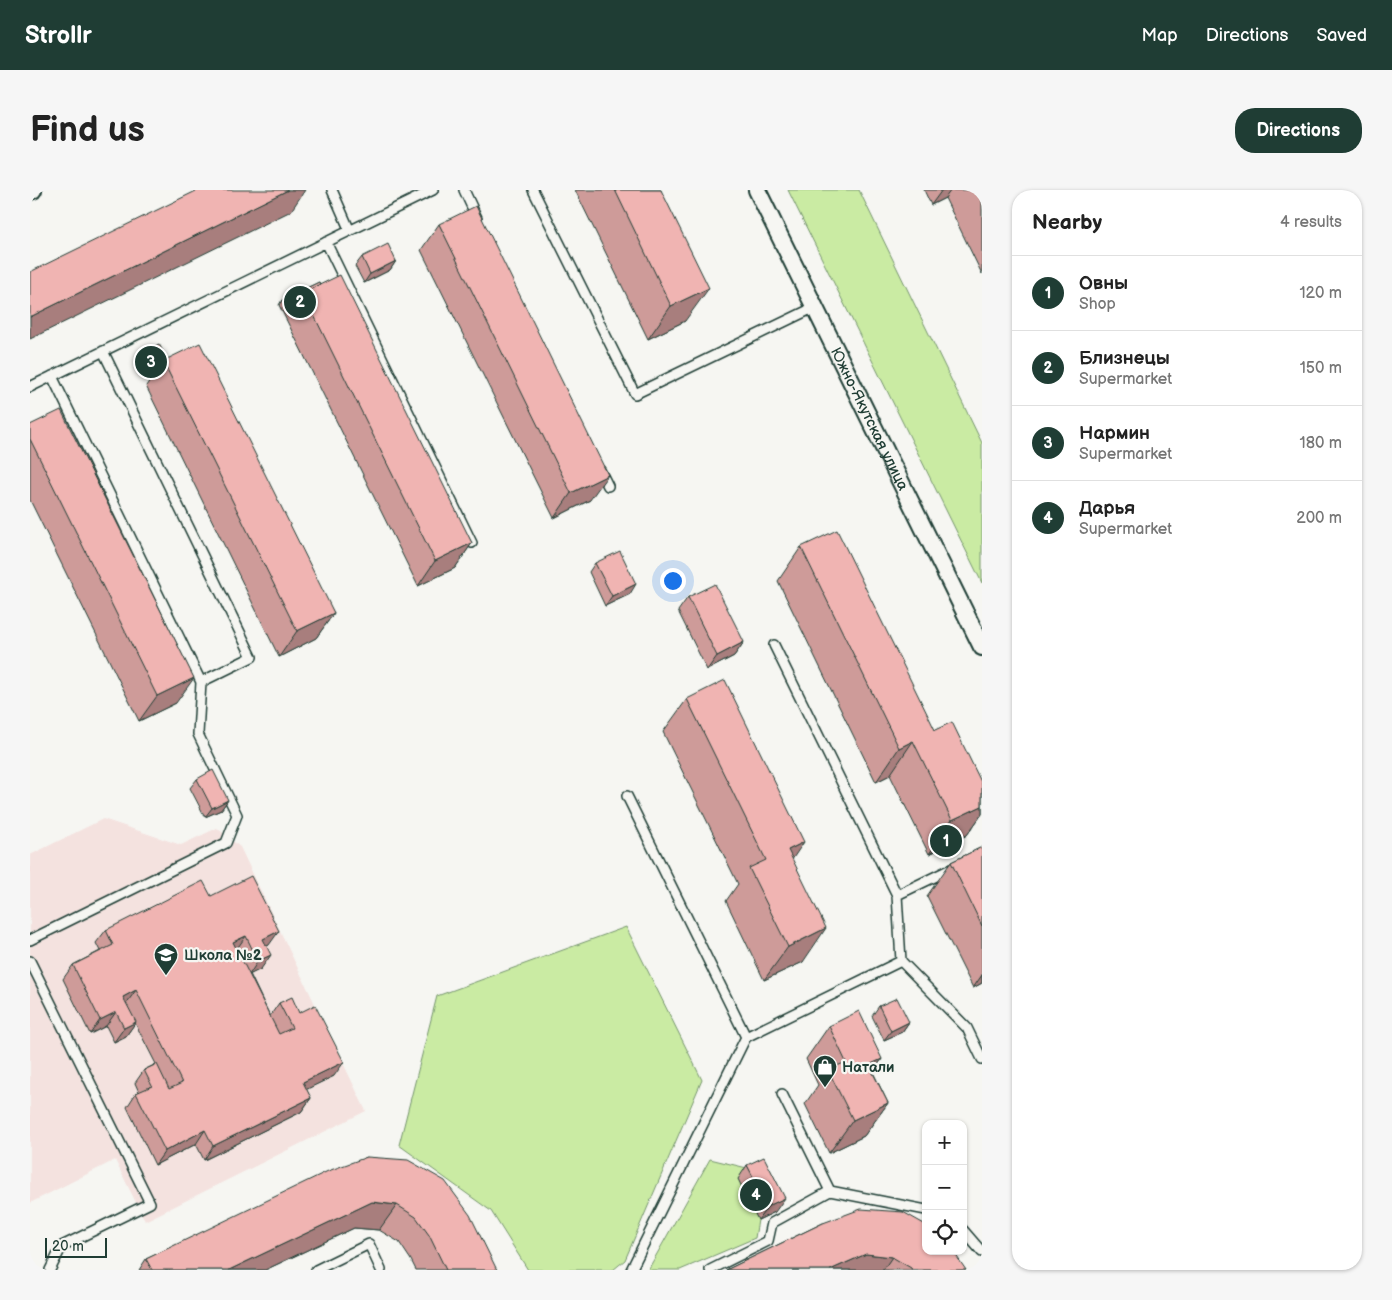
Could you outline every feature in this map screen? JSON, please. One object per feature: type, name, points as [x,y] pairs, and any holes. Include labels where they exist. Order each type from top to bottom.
[{"type":"street","name":"Южно-Якутская улица","points":[[757,190],[982,647]]},
{"type":"lane","points":[[332,190],[350,231]]},
{"type":"lane","points":[[30,386],[433,190]]},
{"type":"lane","points":[[464,190],[480,224]]},
{"type":"lane","points":[[533,190],[636,394],[815,307]]},
{"type":"lane","points":[[326,242],[472,543]]},
{"type":"lane","points":[[103,351],[252,657],[201,682]]},
{"type":"lane","points":[[30,940],[226,843],[237,815],[198,734],[201,682],[52,376]]},
{"type":"lane","points":[[595,459],[608,486]]},
{"type":"lane","points":[[774,645],[897,895],[901,961],[967,1028],[982,1059]]},
{"type":"lane","points":[[628,796],[746,1037]]},
{"type":"lane","points":[[897,895],[965,862]]},
{"type":"lane","points":[[30,961],[150,1203],[62,1246],[50,1270]]},
{"type":"lane","points":[[631,1270],[746,1037],[901,961]]},
{"type":"lane","points":[[782,1094],[830,1191]]},
{"type":"lane","points":[[710,1270],[768,1241],[772,1223],[830,1191],[922,1209]]},
{"type":"lane","points":[[967,1235],[982,1252]]},
{"type":"lane","points":[[316,1270],[369,1244],[382,1270]]},
{"type":"shaded area","name":"Школа №2","points":[[103,819],[181,845],[217,828],[240,847],[366,1111],[145,1221],[115,1160],[30,1203],[30,855]]},
{"type":"green space","points":[[788,190],[859,190],[982,443],[982,583]]},
{"type":"green space","points":[[626,927],[702,1080],[625,1260],[613,1270],[528,1270],[491,1211],[399,1145],[437,996]]},
{"type":"green space","points":[[710,1159],[755,1170],[758,1220],[755,1238],[680,1270],[648,1270]]},
{"type":"building","points":[[198,190],[288,190],[30,317],[30,272]]},
{"type":"building","points":[[615,190],[661,190],[709,288],[671,306]]},
{"type":"building","points":[[476,206],[608,475],[571,493],[439,224]]},
{"type":"building","points":[[388,244],[396,261],[370,274],[362,257]]},
{"type":"building","points":[[340,275],[472,543],[435,561],[303,293]]},
{"type":"building","points":[[319,282],[320,284],[303,293],[288,313],[282,300]]},
{"type":"building","points":[[200,343],[334,613],[297,631],[163,361]]},
{"type":"building","points":[[159,344],[167,359],[160,366],[150,370],[141,353]]},
{"type":"building","points":[[61,410],[194,678],[157,696],[30,439],[30,425]]},
{"type":"building","points":[[837,530],[935,730],[952,722],[982,784],[982,806],[952,820],[913,741],[899,748],[801,547]]},
{"type":"building","points":[[620,551],[636,584],[612,596],[595,563]]},
{"type":"building","points":[[715,584],[744,642],[717,656],[688,597]]},
{"type":"building","points":[[725,680],[804,842],[788,850],[826,928],[788,947],[749,868],[766,860],[687,699]]},
{"type":"building","points":[[213,770],[228,800],[212,808],[197,779]]},
{"type":"building","points":[[982,847],[982,926],[951,862]]},
{"type":"building","points":[[251,876],[279,931],[263,939],[271,955],[258,961],[246,936],[233,942],[279,1034],[292,1028],[279,1003],[292,997],[299,1013],[315,1005],[344,1062],[303,1082],[311,1098],[213,1146],[205,1130],[165,1151],[136,1093],[152,1086],[144,1070],[157,1064],[169,1089],[182,1083],[136,990],[123,997],[136,1022],[124,1028],[116,1012],[100,1020],[73,965],[113,945],[106,930],[203,881],[211,896]]},
{"type":"building","points":[[897,998],[909,1022],[891,1031],[879,1006]]},
{"type":"building","points":[[859,1011],[882,1059],[869,1065],[888,1103],[853,1120],[828,1070],[846,1062],[829,1026]]},
{"type":"building","points":[[367,1157],[408,1160],[445,1181],[470,1215],[497,1270],[446,1270],[429,1235],[416,1217],[397,1205],[372,1202],[229,1270],[152,1270],[146,1259],[328,1171]]},
{"type":"building","points":[[764,1157],[785,1198],[768,1206],[747,1165]]},
{"type":"building","points":[[861,1209],[903,1212],[922,1223],[922,1255],[956,1255],[966,1270],[912,1270],[892,1257],[866,1254],[830,1270],[726,1270],[823,1223]]},
{"type":"place","name":"Близнецы","points":[[300,302]]},
{"type":"place","name":"Нармин","points":[[151,362]]},
{"type":"place","name":"Овны","points":[[946,841]]},
{"type":"place","name":"Школа №2","points":[[166,976]]},
{"type":"place","name":"Натали","points":[[825,1088]]},
{"type":"place","name":"Дарья","points":[[756,1195]]}]
